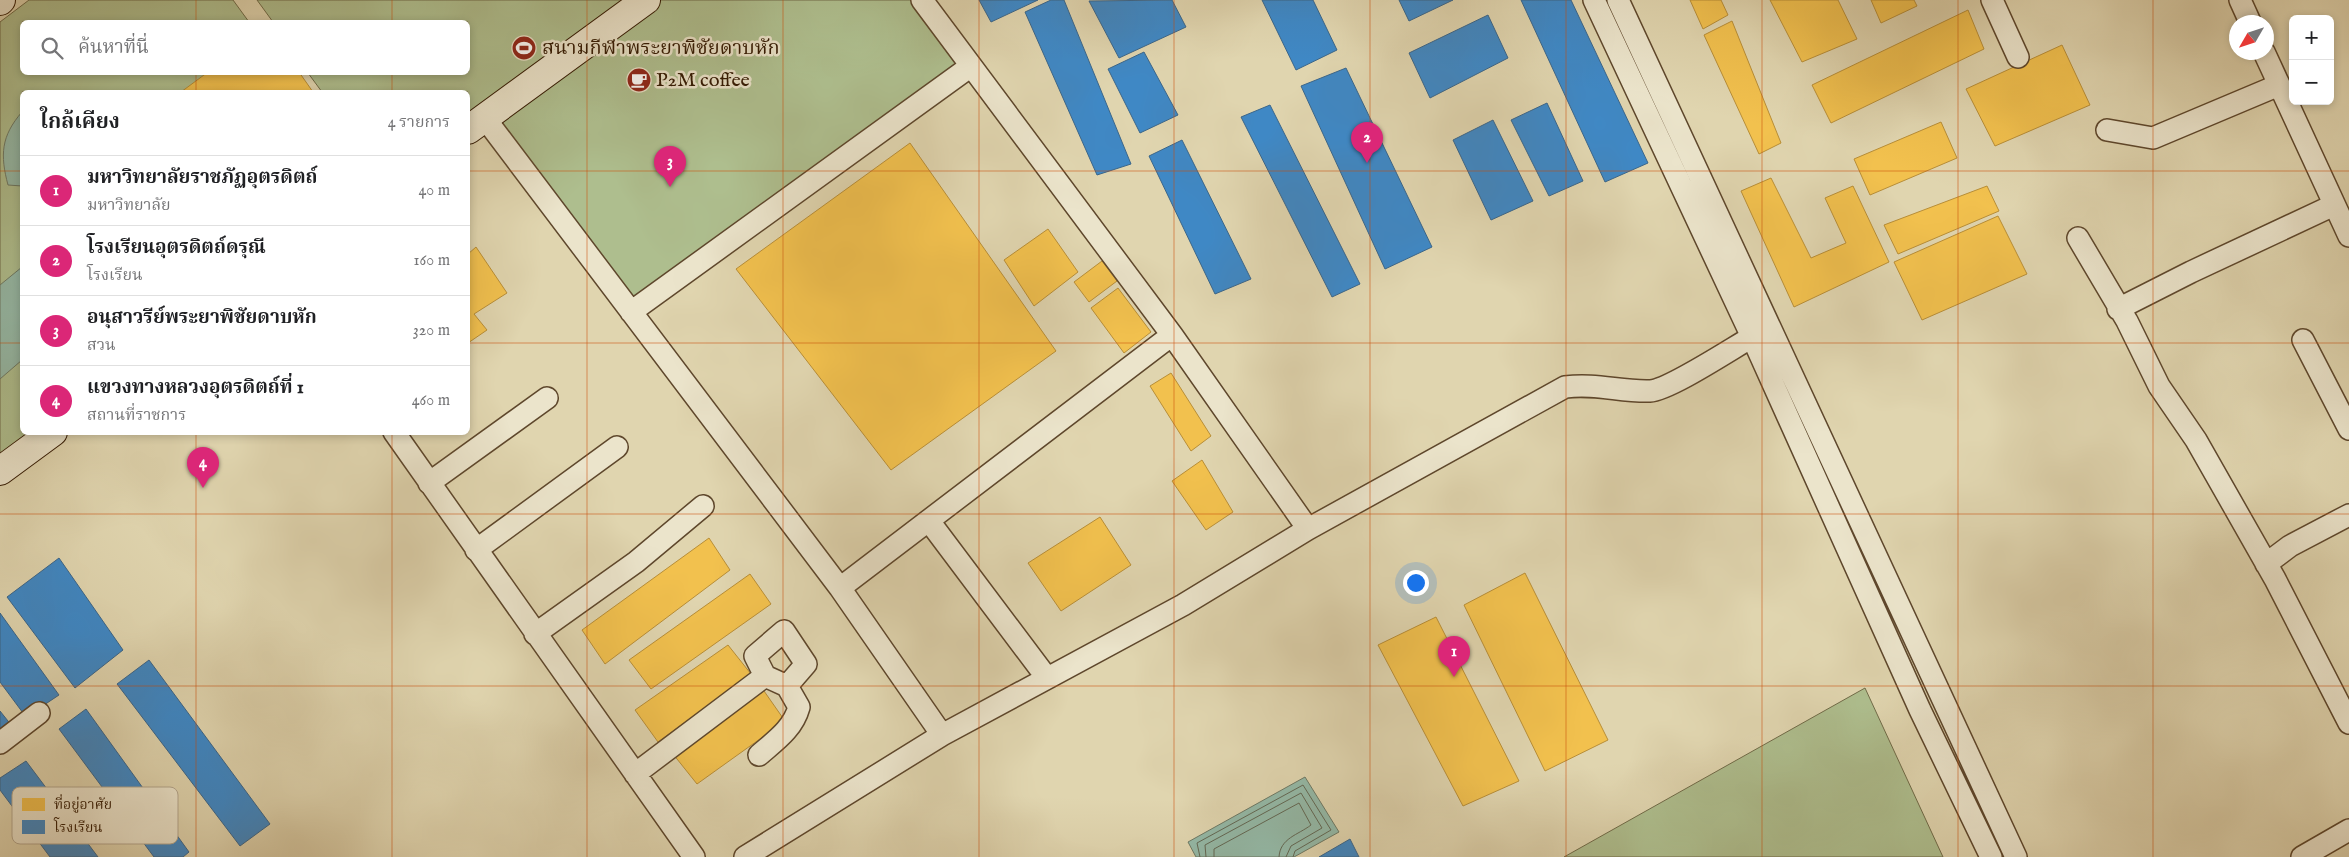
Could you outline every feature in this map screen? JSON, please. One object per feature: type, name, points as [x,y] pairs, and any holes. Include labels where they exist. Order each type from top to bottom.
[{"type":"main road","points":[[476,123],[646,0]]},
{"type":"main road","points":[[0,470],[49,435]]},
{"type":"street","points":[[922,0],[1172,335],[1308,529]]},
{"type":"street","points":[[1594,0],[1752,337],[1920,710],[1990,857]]},
{"type":"street","points":[[1618,0],[2016,857]]},
{"type":"street","points":[[1992,0],[2018,57]]},
{"type":"street","points":[[2240,0],[2247,15]]},
{"type":"street","points":[[2267,60],[2349,236]]},
{"type":"street","points":[[631,312],[971,66]]},
{"type":"street","points":[[2107,130],[2153,138],[2278,85]]},
{"type":"street","points":[[476,123],[631,312],[840,588],[942,735]]},
{"type":"street","points":[[2118,309],[2191,272],[2334,205]]},
{"type":"street","points":[[2078,238],[2127,322],[2159,386],[2196,440],[2266,564],[2349,723]]},
{"type":"street","points":[[840,588],[1172,335]]},
{"type":"street","points":[[744,857],[942,735],[1183,605],[1308,529],[1565,388],[1587,385],[1637,390],[1661,389],[1752,337]]},
{"type":"street","points":[[2303,340],[2349,429]]},
{"type":"street","points":[[429,482],[547,398]]},
{"type":"street","points":[[396,435],[694,857]]},
{"type":"street","points":[[476,550],[618,447]]},
{"type":"street","points":[[535,634],[636,562],[704,506]]},
{"type":"street","points":[[2266,564],[2290,546],[2349,515]]},
{"type":"street","points":[[929,521],[1047,678]]},
{"type":"street","points":[[759,755],[788,730],[796,718],[799,708],[787,686],[765,676],[755,656],[784,631],[806,664],[787,686]]},
{"type":"street","points":[[635,774],[765,676]]},
{"type":"street","points":[[1920,710],[1942,700]]},
{"type":"street","points":[[0,743],[39,714]]},
{"type":"street","points":[[2302,857],[2349,830]]},
{"type":"shaded area","points":[[29,0],[233,0],[248,20],[20,20],[20,75],[286,75],[298,90],[20,90],[20,435],[49,435],[0,470],[0,22]]},
{"type":"shaded area","points":[[257,0],[922,0],[971,66],[631,312],[484,118],[470,128],[470,90],[321,90],[309,75],[470,75],[470,20],[272,20]]},
{"type":"shaded area","points":[[1865,688],[1943,857],[1564,857]]},
{"type":"water","points":[[20,115],[20,186],[8,185],[3,155],[6,138]]},
{"type":"water","points":[[20,269],[20,362],[0,379],[0,285]]},
{"type":"water","points":[[1305,777],[1339,832],[1294,857],[1196,857],[1188,842]]},
{"type":"building: ที่อยู่อาศัย","points":[[1690,0],[1721,0],[1728,15],[1703,29]]},
{"type":"building: ที่อยู่อาศัย","points":[[1770,0],[1838,0],[1857,39],[1802,62]]},
{"type":"building: ที่อยู่อาศัย","points":[[1871,0],[1914,0],[1917,6],[1881,23]]},
{"type":"building: ที่อยู่อาศัย","points":[[1968,10],[1984,49],[1831,123],[1812,85]]},
{"type":"building: ที่อยู่อาศัย","points":[[1732,21],[1781,143],[1759,154],[1704,35]]},
{"type":"building: ที่อยู่อาศัย","points":[[2062,45],[2090,105],[1995,146],[1966,89]]},
{"type":"building: ที่อยู่อาศัย","points":[[204,75],[301,75],[312,90],[184,90]]},
{"type":"building: ที่อยู่อาศัย","points":[[1941,122],[1957,158],[1870,195],[1854,159]]},
{"type":"building: ที่อยู่อาศัย","points":[[910,143],[1056,351],[891,470],[736,269]]},
{"type":"building: ที่อยู่อาศัย","points":[[1771,178],[1811,258],[1846,243],[1825,198],[1853,186],[1889,262],[1794,307],[1741,191]]},
{"type":"building: ที่อยู่อาศัย","points":[[1987,186],[1999,211],[1898,254],[1884,225]]},
{"type":"building: ที่อยู่อาศัย","points":[[1998,216],[2027,274],[1922,320],[1894,262]]},
{"type":"building: ที่อยู่อาศัย","points":[[1048,229],[1078,272],[1034,306],[1004,260]]},
{"type":"building: ที่อยู่อาศัย","points":[[476,247],[507,293],[474,314],[487,330],[470,342],[470,252]]},
{"type":"building: ที่อยู่อาศัย","points":[[1102,261],[1117,281],[1089,302],[1074,282]]},
{"type":"building: ที่อยู่อาศัย","points":[[1118,288],[1151,332],[1124,353],[1091,308]]},
{"type":"building: ที่อยู่อาศัย","points":[[1171,373],[1211,436],[1191,451],[1150,386]]},
{"type":"building: ที่อยู่อาศัย","points":[[1202,460],[1233,512],[1206,530],[1172,481]]},
{"type":"building: ที่อยู่อาศัย","points":[[1100,517],[1131,565],[1061,611],[1028,563]]},
{"type":"building: ที่อยู่อาศัย","points":[[709,538],[730,570],[605,664],[582,630]]},
{"type":"building: ที่อยู่อาศัย","points":[[1525,573],[1608,740],[1545,771],[1464,605]]},
{"type":"building: ที่อยู่อาศัย","points":[[750,574],[771,604],[651,689],[629,660]]},
{"type":"building: ที่อยู่อาศัย","points":[[1436,617],[1519,781],[1463,806],[1378,645]]},
{"type":"building: ที่อยู่อาศัย","points":[[728,645],[751,674],[658,742],[635,710]]},
{"type":"building: ที่อยู่อาศัย","points":[[764,691],[785,721],[697,784],[673,754]]},
{"type":"building: โรงเรียน","points":[[979,0],[1038,0],[991,22]]},
{"type":"building: โรงเรียน","points":[[1051,0],[1064,0],[1131,164],[1097,175],[1025,12]]},
{"type":"building: โรงเรียน","points":[[1172,0],[1186,27],[1119,58],[1089,1]]},
{"type":"building: โรงเรียน","points":[[1262,0],[1313,0],[1337,50],[1296,70]]},
{"type":"building: โรงเรียน","points":[[1399,0],[1453,0],[1409,21]]},
{"type":"building: โรงเรียน","points":[[1521,0],[1571,0],[1648,163],[1605,182]]},
{"type":"building: โรงเรียน","points":[[1488,15],[1508,58],[1430,98],[1409,53]]},
{"type":"building: โรงเรียน","points":[[1144,52],[1178,115],[1140,133],[1108,69]]},
{"type":"building: โรงเรียน","points":[[1346,68],[1432,247],[1385,269],[1301,86]]},
{"type":"building: โรงเรียน","points":[[1547,103],[1583,181],[1549,196],[1511,120]]},
{"type":"building: โรงเรียน","points":[[1270,105],[1360,284],[1332,297],[1241,117]]},
{"type":"building: โรงเรียน","points":[[1493,120],[1533,201],[1491,220],[1453,140]]},
{"type":"building: โรงเรียน","points":[[1182,140],[1251,279],[1215,294],[1149,156]]},
{"type":"building: โรงเรียน","points":[[59,558],[123,650],[75,688],[7,597]]},
{"type":"building: โรงเรียน","points":[[0,613],[59,695],[26,717],[0,682]]},
{"type":"building: โรงเรียน","points":[[149,660],[270,824],[240,846],[117,684]]},
{"type":"building: โรงเรียน","points":[[86,709],[142,787],[102,787],[59,729]]},
{"type":"building: โรงเรียน","points":[[0,711],[12,726],[0,735]]},
{"type":"building: โรงเรียน","points":[[26,761],[46,787],[12,787],[12,806],[0,790],[0,778]]},
{"type":"building: โรงเรียน","points":[[178,837],[189,852],[183,857],[154,857],[144,844],[178,844]]},
{"type":"building: โรงเรียน","points":[[1350,839],[1359,857],[1319,857]]},
{"type":"building: โรงเรียน","points":[[40,844],[88,844],[98,857],[50,857]]},
{"type":"place","name":"สนามกีฬาพระยาพิชัยดาบหัก","points":[[524,48]]},
{"type":"place","name":"P2M coffee","points":[[639,80]]},
{"type":"place","name":"โรงเรียนอุตรดิตถ์ดรุณี","points":[[1367,163]]},
{"type":"place","name":"อนุสาวรีย์พระยาพิชัยดาบหัก","points":[[670,187]]},
{"type":"place","name":"แขวงทางหลวงอุตรดิตถ์ที่ 1","points":[[203,488]]},
{"type":"place","name":"มหาวิทยาลัยราชภัฏอุตรดิตถ์","points":[[1454,677]]}]
